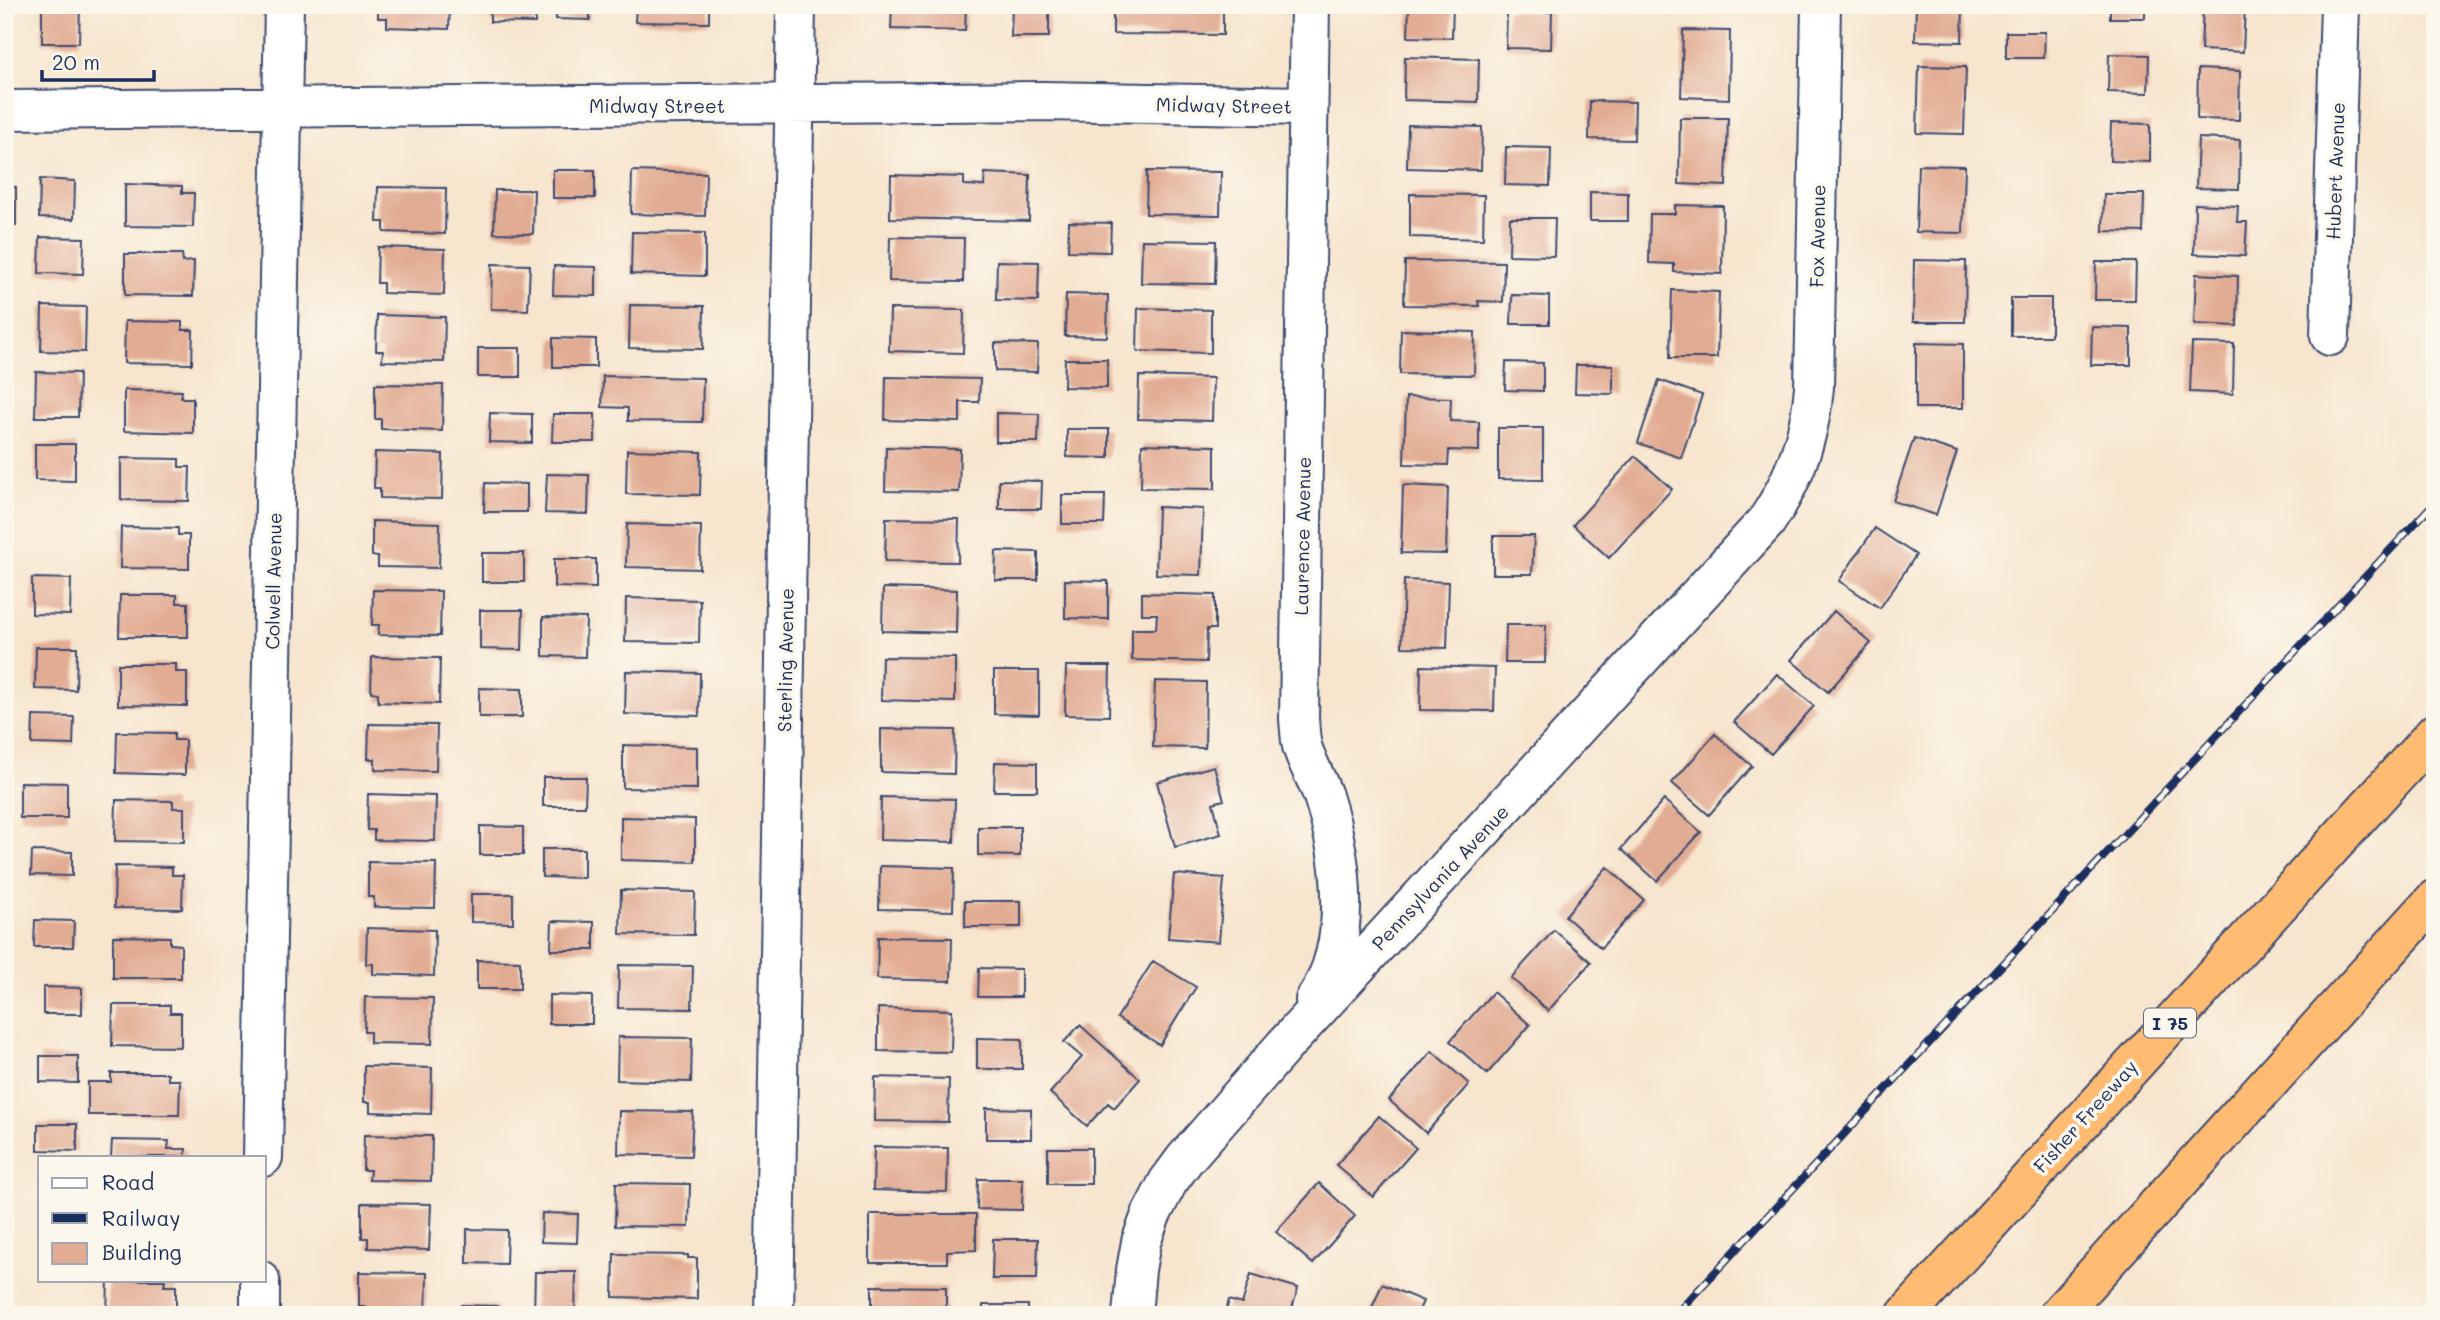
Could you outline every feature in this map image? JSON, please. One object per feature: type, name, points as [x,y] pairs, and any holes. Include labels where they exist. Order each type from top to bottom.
[{"type":"highway","name":"Fisher Freeway","points":[[1906,1315],[2435,733]]},
{"type":"highway","points":[[2058,1315],[2435,899]]},
{"type":"street","name":"Colwell Avenue","points":[[263,1156],[284,5]]},
{"type":"street","name":"Sterling Avenue","points":[[774,1315],[796,5]]},
{"type":"street","name":"Laurence Avenue","points":[[1284,1046],[1320,992],[1334,954],[1340,925],[1342,894],[1340,864],[1323,796],[1302,745],[1299,719],[1310,5]]},
{"type":"street","name":"Fox Avenue","points":[[1798,464],[1812,416],[1814,387],[1821,5]]},
{"type":"street","name":"Hubert Avenue","points":[[2330,336],[2340,5]]},
{"type":"street","name":"Midway Street","points":[[5,110],[1044,101],[1308,106]]},
{"type":"street","name":"Pennsylvania Avenue","points":[[1132,1315],[1141,1242],[1168,1182],[1185,1159],[1284,1046],[1766,522],[1783,498],[1798,464]]},
{"type":"street","points":[[260,1282],[260,1315]]},
{"type":"building","points":[[42,5],[80,5],[79,43],[42,43]]},
{"type":"building","points":[[378,5],[450,5],[449,29],[387,27],[387,18],[378,18]]},
{"type":"building","points":[[490,5],[536,5],[535,23],[490,22]]},
{"type":"building","points":[[556,5],[590,5],[590,20],[556,19]]},
{"type":"building","points":[[636,5],[709,5],[709,23],[635,22]]},
{"type":"building","points":[[892,5],[966,5],[965,31],[891,29]]},
{"type":"building","points":[[1012,5],[1049,5],[1049,37],[1011,37]]},
{"type":"building","points":[[1113,5],[1223,5],[1223,35],[1113,34]]},
{"type":"building","points":[[1409,5],[1453,5],[1452,38],[1408,37]]},
{"type":"building","points":[[1916,5],[1963,5],[1962,42],[1915,41]]},
{"type":"building","points":[[2110,5],[2145,5],[2145,18],[2110,18]]},
{"type":"building","points":[[2203,5],[2245,5],[2243,52],[2201,50]]},
{"type":"building","points":[[1507,11],[1552,12],[1551,49],[1506,48]]},
{"type":"building","points":[[1683,30],[1730,31],[1729,99],[1681,97]]},
{"type":"building","points":[[2006,32],[2045,32],[2044,58],[2006,58]]},
{"type":"building","points":[[2109,54],[2149,55],[2148,93],[2108,92]]},
{"type":"building","points":[[1405,57],[1479,59],[1478,102],[1404,100]]},
{"type":"building","points":[[1919,66],[1966,67],[1964,134],[1917,133]]},
{"type":"building","points":[[2198,69],[2240,71],[2239,120],[2197,119]]},
{"type":"building","points":[[2431,92],[2435,93],[2435,144],[2430,143]]},
{"type":"building","points":[[1590,101],[1635,102],[1634,140],[1589,139]]},
{"type":"building","points":[[1680,118],[1728,118],[1726,186],[1679,184]]},
{"type":"building","points":[[2111,123],[2150,124],[2150,162],[2110,161]]},
{"type":"building","points":[[1408,125],[1482,127],[1481,170],[1407,168]]},
{"type":"building","points":[[2198,138],[2240,140],[2239,189],[2196,188]]},
{"type":"building","points":[[1506,147],[1551,148],[1550,186],[1505,185]]},
{"type":"building","points":[[1918,165],[1965,166],[1963,233],[1916,232]]},
{"type":"building","points":[[553,170],[595,170],[595,198],[553,198]]},
{"type":"building","points":[[632,171],[706,173],[705,216],[631,214]]},
{"type":"building","points":[[1147,171],[1221,172],[1220,215],[1146,214]]},
{"type":"building","points":[[985,173],[1030,175],[1029,221],[890,218],[891,175],[964,177],[964,185],[984,186]]},
{"type":"building","points":[[40,179],[75,181],[74,219],[39,218]]},
{"type":"building","points":[[125,184],[182,186],[182,193],[194,193],[193,227],[125,226]]},
{"type":"building","points":[[5,187],[16,187],[16,225],[5,225]]},
{"type":"building","points":[[378,187],[446,188],[445,234],[384,232],[384,222],[377,222]]},
{"type":"building","points":[[495,190],[534,190],[533,234],[494,233]]},
{"type":"building","points":[[1590,192],[1628,193],[1628,221],[1590,221]]},
{"type":"building","points":[[1410,194],[1484,195],[1483,239],[1410,237]]},
{"type":"building","points":[[2104,194],[2144,194],[2143,232],[2103,231]]},
{"type":"building","points":[[2195,204],[2238,206],[2237,222],[2247,222],[2245,256],[2194,254]]},
{"type":"building","points":[[1675,205],[1723,206],[1722,274],[1674,272],[1674,264],[1649,263],[1650,214],[1675,214]]},
{"type":"building","points":[[1510,218],[1555,218],[1554,256],[1509,255]]},
{"type":"building","points":[[1069,222],[1111,223],[1110,252],[1068,251]]},
{"type":"building","points":[[632,232],[705,233],[705,276],[631,274]]},
{"type":"building","points":[[40,237],[84,238],[83,274],[39,273]]},
{"type":"building","points":[[890,237],[964,238],[963,282],[889,281]]},
{"type":"building","points":[[1142,240],[1216,241],[1215,284],[1141,283]]},
{"type":"building","points":[[378,247],[445,249],[444,295],[383,293],[383,283],[377,283]]},
{"type":"building","points":[[125,254],[182,254],[183,262],[194,261],[193,296],[125,295]]},
{"type":"building","points":[[1914,260],[1966,261],[1965,322],[1913,322]]},
{"type":"building","points":[[997,261],[1039,262],[1038,301],[996,300]]},
{"type":"building","points":[[1405,261],[1504,262],[1503,302],[1478,301],[1479,306],[1404,305]]},
{"type":"building","points":[[2096,262],[2136,262],[2135,300],[2095,300]]},
{"type":"building","points":[[492,264],[530,265],[528,310],[491,309]]},
{"type":"building","points":[[554,266],[596,267],[596,296],[553,295]]},
{"type":"building","points":[[2196,274],[2238,276],[2237,326],[2194,324]]},
{"type":"building","points":[[1672,290],[1719,292],[1717,358],[1670,358]]},
{"type":"building","points":[[1066,294],[1108,295],[1107,337],[1065,336]]},
{"type":"building","points":[[1512,295],[1549,296],[1549,324],[1511,324]]},
{"type":"building","points":[[2011,298],[2051,298],[2051,336],[2011,336]]},
{"type":"building","points":[[630,305],[704,306],[703,349],[629,348]]},
{"type":"building","points":[[42,306],[86,307],[85,352],[41,351]]},
{"type":"building","points":[[1138,308],[1211,310],[1211,353],[1137,351]]},
{"type":"building","points":[[890,309],[964,310],[963,353],[889,351]]},
{"type":"building","points":[[377,315],[445,317],[444,362],[382,361],[383,351],[376,351]]},
{"type":"building","points":[[125,321],[182,322],[182,330],[193,330],[192,364],[124,363]]},
{"type":"building","points":[[2092,327],[2131,328],[2131,365],[2091,365]]},
{"type":"building","points":[[1401,330],[1475,332],[1474,375],[1400,374]]},
{"type":"building","points":[[553,338],[596,339],[596,367],[553,367]]},
{"type":"building","points":[[995,343],[1038,344],[1037,372],[995,371]]},
{"type":"building","points":[[1916,343],[1963,344],[1963,408],[1916,408]]},
{"type":"building","points":[[2192,343],[2234,344],[2233,394],[2190,392]]},
{"type":"building","points":[[478,348],[520,348],[520,377],[478,377]]},
{"type":"building","points":[[1065,359],[1107,359],[1107,388],[1064,387]]},
{"type":"building","points":[[1506,362],[1543,363],[1543,391],[1505,390]]},
{"type":"building","points":[[1576,365],[1613,365],[1613,394],[1575,393]]},
{"type":"building","points":[[36,372],[79,373],[78,417],[35,417]]},
{"type":"building","points":[[603,376],[703,378],[702,422],[628,421],[628,408],[602,407]]},
{"type":"building","points":[[1139,376],[1213,378],[1212,421],[1138,419]]},
{"type":"building","points":[[886,377],[980,379],[979,402],[960,402],[960,422],[885,420]]},
{"type":"building","points":[[1659,380],[1702,395],[1681,458],[1638,443]]},
{"type":"building","points":[[375,384],[443,385],[442,431],[381,429],[381,419],[375,419]]},
{"type":"building","points":[[124,390],[182,391],[181,398],[193,398],[193,433],[124,431]]},
{"type":"building","points":[[1406,397],[1451,398],[1450,421],[1479,422],[1479,451],[1449,450],[1448,465],[1404,464]]},
{"type":"building","points":[[490,413],[532,414],[532,443],[489,442]]},
{"type":"building","points":[[996,413],[1039,414],[1038,442],[996,442]]},
{"type":"building","points":[[553,414],[595,414],[595,442],[552,442]]},
{"type":"building","points":[[1498,428],[1543,428],[1543,480],[1498,479]]},
{"type":"building","points":[[1067,429],[1109,429],[1109,458],[1067,457]]},
{"type":"building","points":[[1914,438],[1957,452],[1936,515],[1893,501]]},
{"type":"building","points":[[35,444],[75,444],[75,481],[35,480]]},
{"type":"building","points":[[1142,444],[1215,446],[1215,489],[1141,488]]},
{"type":"building","points":[[886,447],[960,449],[959,492],[885,491]]},
{"type":"building","points":[[627,450],[701,452],[700,495],[626,494]]},
{"type":"building","points":[[375,452],[443,454],[442,499],[380,498],[380,488],[374,488]]},
{"type":"building","points":[[1635,456],[1672,489],[1609,558],[1573,525]]},
{"type":"building","points":[[121,458],[179,459],[179,467],[190,467],[189,501],[121,500]]},
{"type":"building","points":[[547,474],[589,475],[588,514],[545,513]]},
{"type":"building","points":[[999,480],[1042,481],[1041,509],[999,509]]},
{"type":"building","points":[[485,483],[527,484],[527,512],[484,512]]},
{"type":"building","points":[[1403,485],[1448,487],[1446,554],[1401,553]]},
{"type":"building","points":[[1062,495],[1105,495],[1104,524],[1062,524]]},
{"type":"building","points":[[1158,507],[1203,509],[1201,575],[1156,574]]},
{"type":"building","points":[[886,518],[959,519],[958,562],[885,561]]},
{"type":"building","points":[[372,521],[440,523],[439,568],[378,567],[378,557],[372,556]]},
{"type":"building","points":[[627,524],[701,526],[700,569],[626,567]]},
{"type":"building","points":[[121,527],[178,528],[178,535],[189,535],[189,569],[120,568]]},
{"type":"building","points":[[1875,528],[1916,555],[1880,608],[1839,581]]},
{"type":"building","points":[[1493,536],[1534,536],[1532,574],[1493,574]]},
{"type":"building","points":[[996,551],[1038,552],[1038,580],[995,580]]},
{"type":"building","points":[[482,553],[524,553],[524,582],[482,582]]},
{"type":"building","points":[[554,559],[596,559],[596,588],[554,587]]},
{"type":"building","points":[[32,578],[71,579],[70,615],[32,614]]},
{"type":"building","points":[[1065,580],[1108,581],[1108,619],[1065,618]]},
{"type":"building","points":[[1404,580],[1449,582],[1447,648],[1402,647]]},
{"type":"building","points":[[883,588],[957,590],[956,633],[882,631]]},
{"type":"building","points":[[373,590],[441,591],[440,636],[378,635],[379,625],[372,625]]},
{"type":"building","points":[[1142,593],[1215,595],[1215,629],[1207,629],[1206,662],[1132,660],[1132,629],[1156,629],[1157,614],[1142,614]]},
{"type":"building","points":[[120,595],[177,595],[177,603],[188,603],[188,637],[119,637]]},
{"type":"building","points":[[626,598],[700,600],[699,643],[625,642]]},
{"type":"building","points":[[480,610],[523,610],[522,650],[480,649]]},
{"type":"building","points":[[1834,611],[1871,643],[1828,692],[1791,660]]},
{"type":"building","points":[[543,617],[586,618],[585,657],[543,656]]},
{"type":"building","points":[[1506,625],[1546,625],[1545,663],[1505,663]]},
{"type":"building","points":[[36,647],[77,647],[76,690],[35,689]]},
{"type":"building","points":[[372,657],[440,658],[439,704],[378,702],[378,693],[371,692]]},
{"type":"building","points":[[882,657],[955,658],[955,702],[881,700]]},
{"type":"building","points":[[118,664],[176,664],[176,672],[187,672],[187,706],[118,705]]},
{"type":"building","points":[[1066,666],[1110,666],[1109,716],[1065,715]]},
{"type":"building","points":[[1421,666],[1495,668],[1494,711],[1420,710]]},
{"type":"building","points":[[626,671],[700,673],[699,716],[625,714]]},
{"type":"building","points":[[994,671],[1039,671],[1039,715],[994,714]]},
{"type":"building","points":[[1777,674],[1814,706],[1771,754],[1734,722]]},
{"type":"building","points":[[1155,681],[1206,682],[1205,748],[1153,747]]},
{"type":"building","points":[[479,688],[522,689],[522,717],[479,717]]},
{"type":"building","points":[[33,716],[74,717],[73,745],[32,744]]},
{"type":"building","points":[[369,724],[437,725],[436,771],[375,770],[375,759],[368,759]]},
{"type":"building","points":[[881,729],[955,730],[954,774],[881,772]]},
{"type":"building","points":[[117,732],[174,733],[174,740],[185,740],[185,775],[116,773]]},
{"type":"building","points":[[1715,734],[1752,766],[1709,815],[1672,783]]},
{"type":"building","points":[[623,745],[697,747],[697,789],[623,788]]},
{"type":"building","points":[[995,762],[1037,763],[1037,791],[994,791]]},
{"type":"building","points":[[1214,766],[1224,800],[1213,803],[1221,834],[1175,847],[1157,782]]},
{"type":"building","points":[[543,777],[586,777],[585,806],[543,806]]},
{"type":"building","points":[[20,782],[67,783],[67,818],[20,818]]},
{"type":"building","points":[[368,794],[436,796],[435,841],[374,840],[374,830],[367,830]]},
{"type":"building","points":[[881,797],[955,799],[954,842],[880,840]]},
{"type":"building","points":[[116,800],[173,801],[173,808],[184,808],[184,842],[115,841]]},
{"type":"building","points":[[1664,800],[1701,832],[1657,881],[1621,849]]},
{"type":"building","points":[[621,817],[695,819],[695,862],[621,860]]},
{"type":"building","points":[[480,826],[523,827],[523,855],[480,855]]},
{"type":"building","points":[[978,827],[1020,827],[1020,856],[978,855]]},
{"type":"building","points":[[542,849],[584,849],[584,878],[542,877]]},
{"type":"building","points":[[32,851],[72,852],[72,876],[31,875]]},
{"type":"building","points":[[368,862],[436,863],[435,908],[374,907],[374,897],[368,897]]},
{"type":"building","points":[[115,866],[172,867],[172,875],[183,875],[182,909],[114,908]]},
{"type":"building","points":[[880,866],[954,868],[953,911],[879,909]]},
{"type":"building","points":[[1607,867],[1644,900],[1601,948],[1565,916]]},
{"type":"building","points":[[1174,874],[1224,878],[1219,942],[1168,938]]},
{"type":"building","points":[[621,890],[695,892],[694,935],[620,934]]},
{"type":"building","points":[[471,894],[513,894],[513,923],[471,922]]},
{"type":"building","points":[[965,901],[1021,901],[1021,927],[965,927]]},
{"type":"building","points":[[35,920],[74,921],[73,947],[34,947]]},
{"type":"building","points":[[552,921],[594,922],[594,950],[551,950]]},
{"type":"building","points":[[367,928],[435,930],[434,976],[373,974],[373,964],[366,964]]},
{"type":"building","points":[[1554,930],[1591,962],[1548,1011],[1511,978]]},
{"type":"building","points":[[113,936],[170,937],[170,944],[181,945],[181,978],[113,978]]},
{"type":"building","points":[[878,937],[952,938],[951,981],[877,979]]},
{"type":"building","points":[[477,960],[520,961],[520,989],[477,989]]},
{"type":"building","points":[[1153,961],[1196,987],[1160,1045],[1117,1018]]},
{"type":"building","points":[[619,965],[693,966],[692,1009],[618,1008]]},
{"type":"building","points":[[979,968],[1021,969],[1021,997],[978,997]]},
{"type":"building","points":[[43,987],[82,988],[82,1014],[43,1014]]},
{"type":"building","points":[[1493,992],[1530,1025],[1487,1074],[1450,1041]]},
{"type":"building","points":[[549,995],[592,996],[592,1024],[549,1024]]},
{"type":"building","points":[[365,997],[433,998],[432,1044],[370,1043],[370,1032],[364,1032]]},
{"type":"building","points":[[113,1005],[170,1005],[170,1013],[181,1013],[181,1047],[112,1046]]},
{"type":"building","points":[[878,1008],[952,1010],[951,1052],[878,1051]]},
{"type":"building","points":[[1080,1025],[1140,1079],[1114,1108],[1108,1103],[1087,1126],[1050,1093],[1082,1057],[1064,1042]]},
{"type":"building","points":[[618,1037],[692,1038],[691,1082],[617,1080]]},
{"type":"building","points":[[977,1038],[1022,1039],[1022,1069],[977,1069]]},
{"type":"building","points":[[1432,1051],[1469,1084],[1426,1133],[1389,1100]]},
{"type":"building","points":[[40,1056],[78,1056],[78,1083],[40,1082]]},
{"type":"building","points":[[364,1066],[432,1068],[431,1114],[370,1112],[370,1102],[364,1102]]},
{"type":"building","points":[[111,1073],[168,1073],[168,1080],[180,1080],[179,1115],[88,1115],[88,1082],[111,1082]]},
{"type":"building","points":[[875,1077],[949,1079],[948,1122],[874,1121]]},
{"type":"building","points":[[986,1108],[1031,1109],[1031,1139],[986,1139]]},
{"type":"building","points":[[619,1111],[693,1112],[691,1156],[618,1154]]},
{"type":"building","points":[[1379,1116],[1416,1148],[1373,1197],[1336,1165]]},
{"type":"building","points":[[38,1124],[77,1124],[77,1151],[38,1150]]},
{"type":"building","points":[[364,1135],[432,1136],[431,1181],[369,1180],[370,1170],[363,1170]]},
{"type":"building","points":[[112,1140],[169,1141],[168,1149],[186,1149],[185,1156],[111,1156]]},
{"type":"building","points":[[874,1147],[948,1148],[947,1192],[873,1190]]},
{"type":"building","points":[[1048,1148],[1091,1148],[1091,1184],[1048,1184]]},
{"type":"building","points":[[978,1179],[1023,1179],[1022,1210],[977,1209]]},
{"type":"building","points":[[616,1183],[690,1184],[689,1227],[615,1226]]},
{"type":"building","points":[[1319,1183],[1355,1216],[1313,1264],[1276,1232]]},
{"type":"building","points":[[362,1203],[431,1204],[429,1250],[368,1248],[368,1238],[362,1238]]},
{"type":"building","points":[[542,1213],[578,1214],[577,1243],[541,1242]]},
{"type":"building","points":[[870,1214],[976,1214],[976,1250],[947,1251],[947,1263],[870,1263]]},
{"type":"building","points":[[467,1229],[507,1230],[506,1264],[467,1263]]},
{"type":"building","points":[[993,1239],[1038,1239],[1037,1279],[992,1279]]},
{"type":"building","points":[[614,1254],[688,1255],[688,1258],[697,1258],[697,1299],[613,1297]]},
{"type":"building","points":[[359,1272],[427,1273],[426,1315],[365,1315],[366,1307],[359,1307]]},
{"type":"building","points":[[535,1272],[576,1272],[575,1315],[534,1315]]},
{"type":"building","points":[[1251,1274],[1298,1288],[1290,1315],[1225,1315],[1229,1300],[1242,1304]]},
{"type":"building","points":[[108,1282],[165,1282],[164,1286],[176,1286],[176,1315],[107,1315]]},
{"type":"building","points":[[1382,1284],[1423,1301],[1417,1315],[1369,1315]]},
{"type":"building","points":[[872,1286],[946,1287],[946,1315],[872,1315]]},
{"type":"building","points":[[461,1305],[497,1306],[497,1315],[461,1315]]},
{"type":"building","points":[[983,1305],[1028,1305],[1028,1315],[983,1315]]},
{"type":"railway","points":[[1675,1315],[2435,502]]}]
